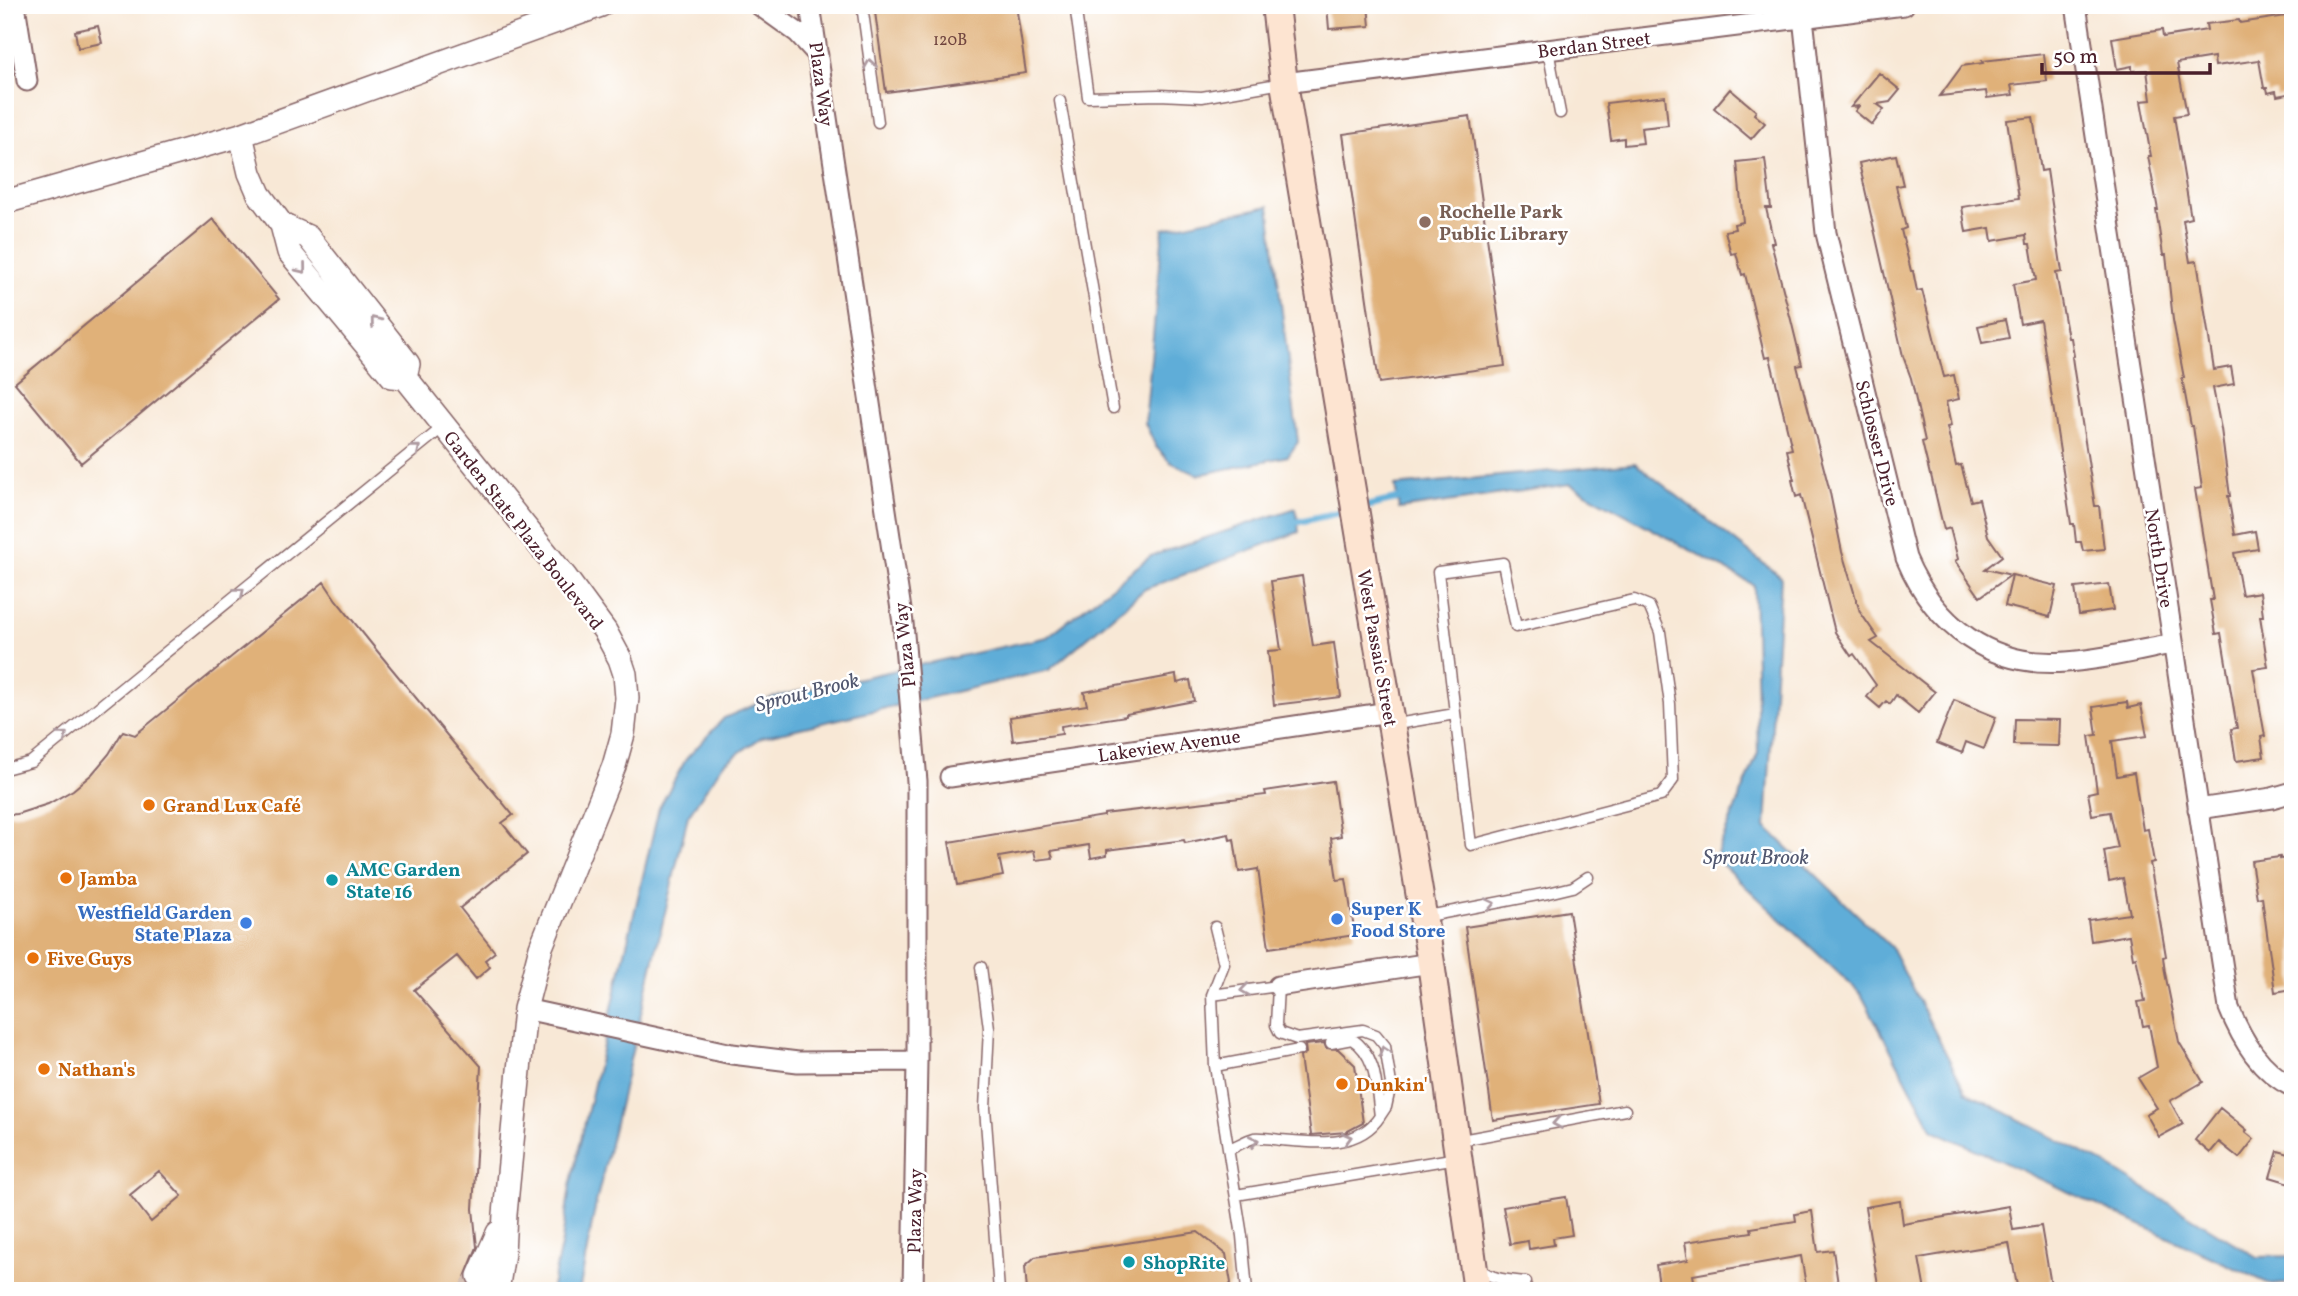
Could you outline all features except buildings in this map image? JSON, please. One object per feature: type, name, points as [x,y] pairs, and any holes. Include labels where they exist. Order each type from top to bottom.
[{"type":"main road","name":"West Passaic Street","points":[[1275,5],[1284,83],[1431,963],[1476,1291]]},
{"type":"street","points":[[15,5],[27,81]]},
{"type":"street","points":[[5,202],[241,135],[601,5]]},
{"type":"street","points":[[759,5],[798,33],[818,55]]},
{"type":"street","name":"Plaza Way","points":[[810,5],[905,649],[915,753],[917,1061],[913,1291]]},
{"type":"street","name":"Berdan Street","points":[[1284,83],[1905,5]]},
{"type":"street","name":"North Drive","points":[[2076,5],[2230,1008],[2238,1031],[2251,1052],[2266,1068],[2293,1087]]},
{"type":"street","name":"Schlosser Drive","points":[[1802,17],[1826,233],[1906,558],[1917,583],[1935,610],[1959,631],[1984,647],[2011,658],[2067,662],[2173,644]]},
{"type":"street","name":"Garden State Plaza Boulevard","points":[[241,135],[250,173],[259,194],[282,225],[289,252],[392,376],[405,377],[584,601],[613,644],[625,674],[627,698],[623,734],[614,766],[541,947],[525,1009],[503,1253],[497,1291]]},
{"type":"street","name":"Lakeview Avenue","points":[[950,777],[1390,719]]},
{"type":"street","points":[[2198,809],[2272,798],[2293,792]]},
{"type":"street","points":[[1278,986],[1431,963]]},
{"type":"street","points":[[525,1009],[732,1054],[798,1062],[917,1061]]},
{"type":"street","name":"Garden State Plaza Boulevard","points":[[479,1276],[505,1214]]},
{"type":"lane","points":[[862,5],[878,122]]},
{"type":"lane","points":[[1075,5],[1088,97],[1202,97],[1284,83]]},
{"type":"lane","points":[[1548,50],[1560,113]]},
{"type":"lane","points":[[1060,100],[1113,408]]},
{"type":"lane","points":[[5,769],[31,762],[443,427]]},
{"type":"lane","points":[[1503,563],[1516,627],[1634,600],[1649,606],[1660,632],[1670,704],[1673,780],[1661,796],[1471,845],[1455,714],[1438,572],[1503,563]]},
{"type":"lane","points":[[1390,719],[1455,714]]},
{"type":"lane","points":[[1423,917],[1573,887],[1588,877]]},
{"type":"lane","points":[[1215,928],[1224,964],[1212,995],[1215,1066],[1236,1195],[1247,1291]]},
{"type":"lane","points":[[981,967],[989,1028],[985,1108],[999,1291]]},
{"type":"lane","points":[[1212,995],[1278,986],[1276,1025],[1296,1051],[1215,1066]]},
{"type":"lane","points":[[1229,1149],[1255,1138],[1320,1143],[1349,1139],[1373,1128],[1386,1107],[1391,1084],[1385,1046],[1376,1035],[1363,1030],[1297,1039],[1280,1033]]},
{"type":"lane","points":[[1331,1043],[1352,1039],[1369,1056],[1380,1116]]},
{"type":"lane","points":[[1236,1195],[1457,1150],[1625,1110]]},
{"type":"lane","points":[[1472,1261],[1486,1274],[1505,1280],[1526,1282],[1501,1291]]},
{"type":"water","points":[[1269,206],[1298,442],[1288,456],[1198,475],[1170,462],[1156,447],[1145,423],[1163,229]]},
{"type":"water","name":"Sprout Brook","points":[[1635,463],[1781,577],[1766,827],[1891,947],[1966,1092],[2105,1164],[2257,1257],[2293,1256],[2293,1283],[2272,1285],[1933,1130],[1861,994],[1715,858],[1758,753],[1754,585],[1570,484],[1399,509],[1395,486]]},
{"type":"water","points":[[1296,508],[1299,532],[1145,589],[1049,670],[762,737],[723,764],[688,816],[596,1203],[580,1287],[578,1291],[551,1291],[570,1186],[659,808],[686,759],[724,718],[773,697],[1047,637],[1151,556]]},
{"type":"waterway","name":"Sprout Brook","points":[[1360,508],[1397,499]]},
{"type":"waterway","name":"Sprout Brook","points":[[1289,524],[1349,510]]},
{"type":"tunnel","points":[[469,1291],[479,1276]]},
{"type":"place","name":"Rochelle Park Public Library","points":[[1425,222]]},
{"type":"place","name":"Grand Lux Café","points":[[149,805]]},
{"type":"place","name":"Jamba","points":[[66,878]]},
{"type":"place","name":"AMC Garden State 16","points":[[332,880]]},
{"type":"place","name":"Super K Food Store","points":[[1337,919]]},
{"type":"place","name":"Westfield Garden State Plaza","points":[[246,923]]},
{"type":"place","name":"Five Guys","points":[[33,958]]},
{"type":"place","name":"Nathan's","points":[[44,1069]]},
{"type":"place","name":"Dunkin'","points":[[1342,1084]]},
{"type":"place","name":"ShopRite","points":[[1129,1262]]}]
